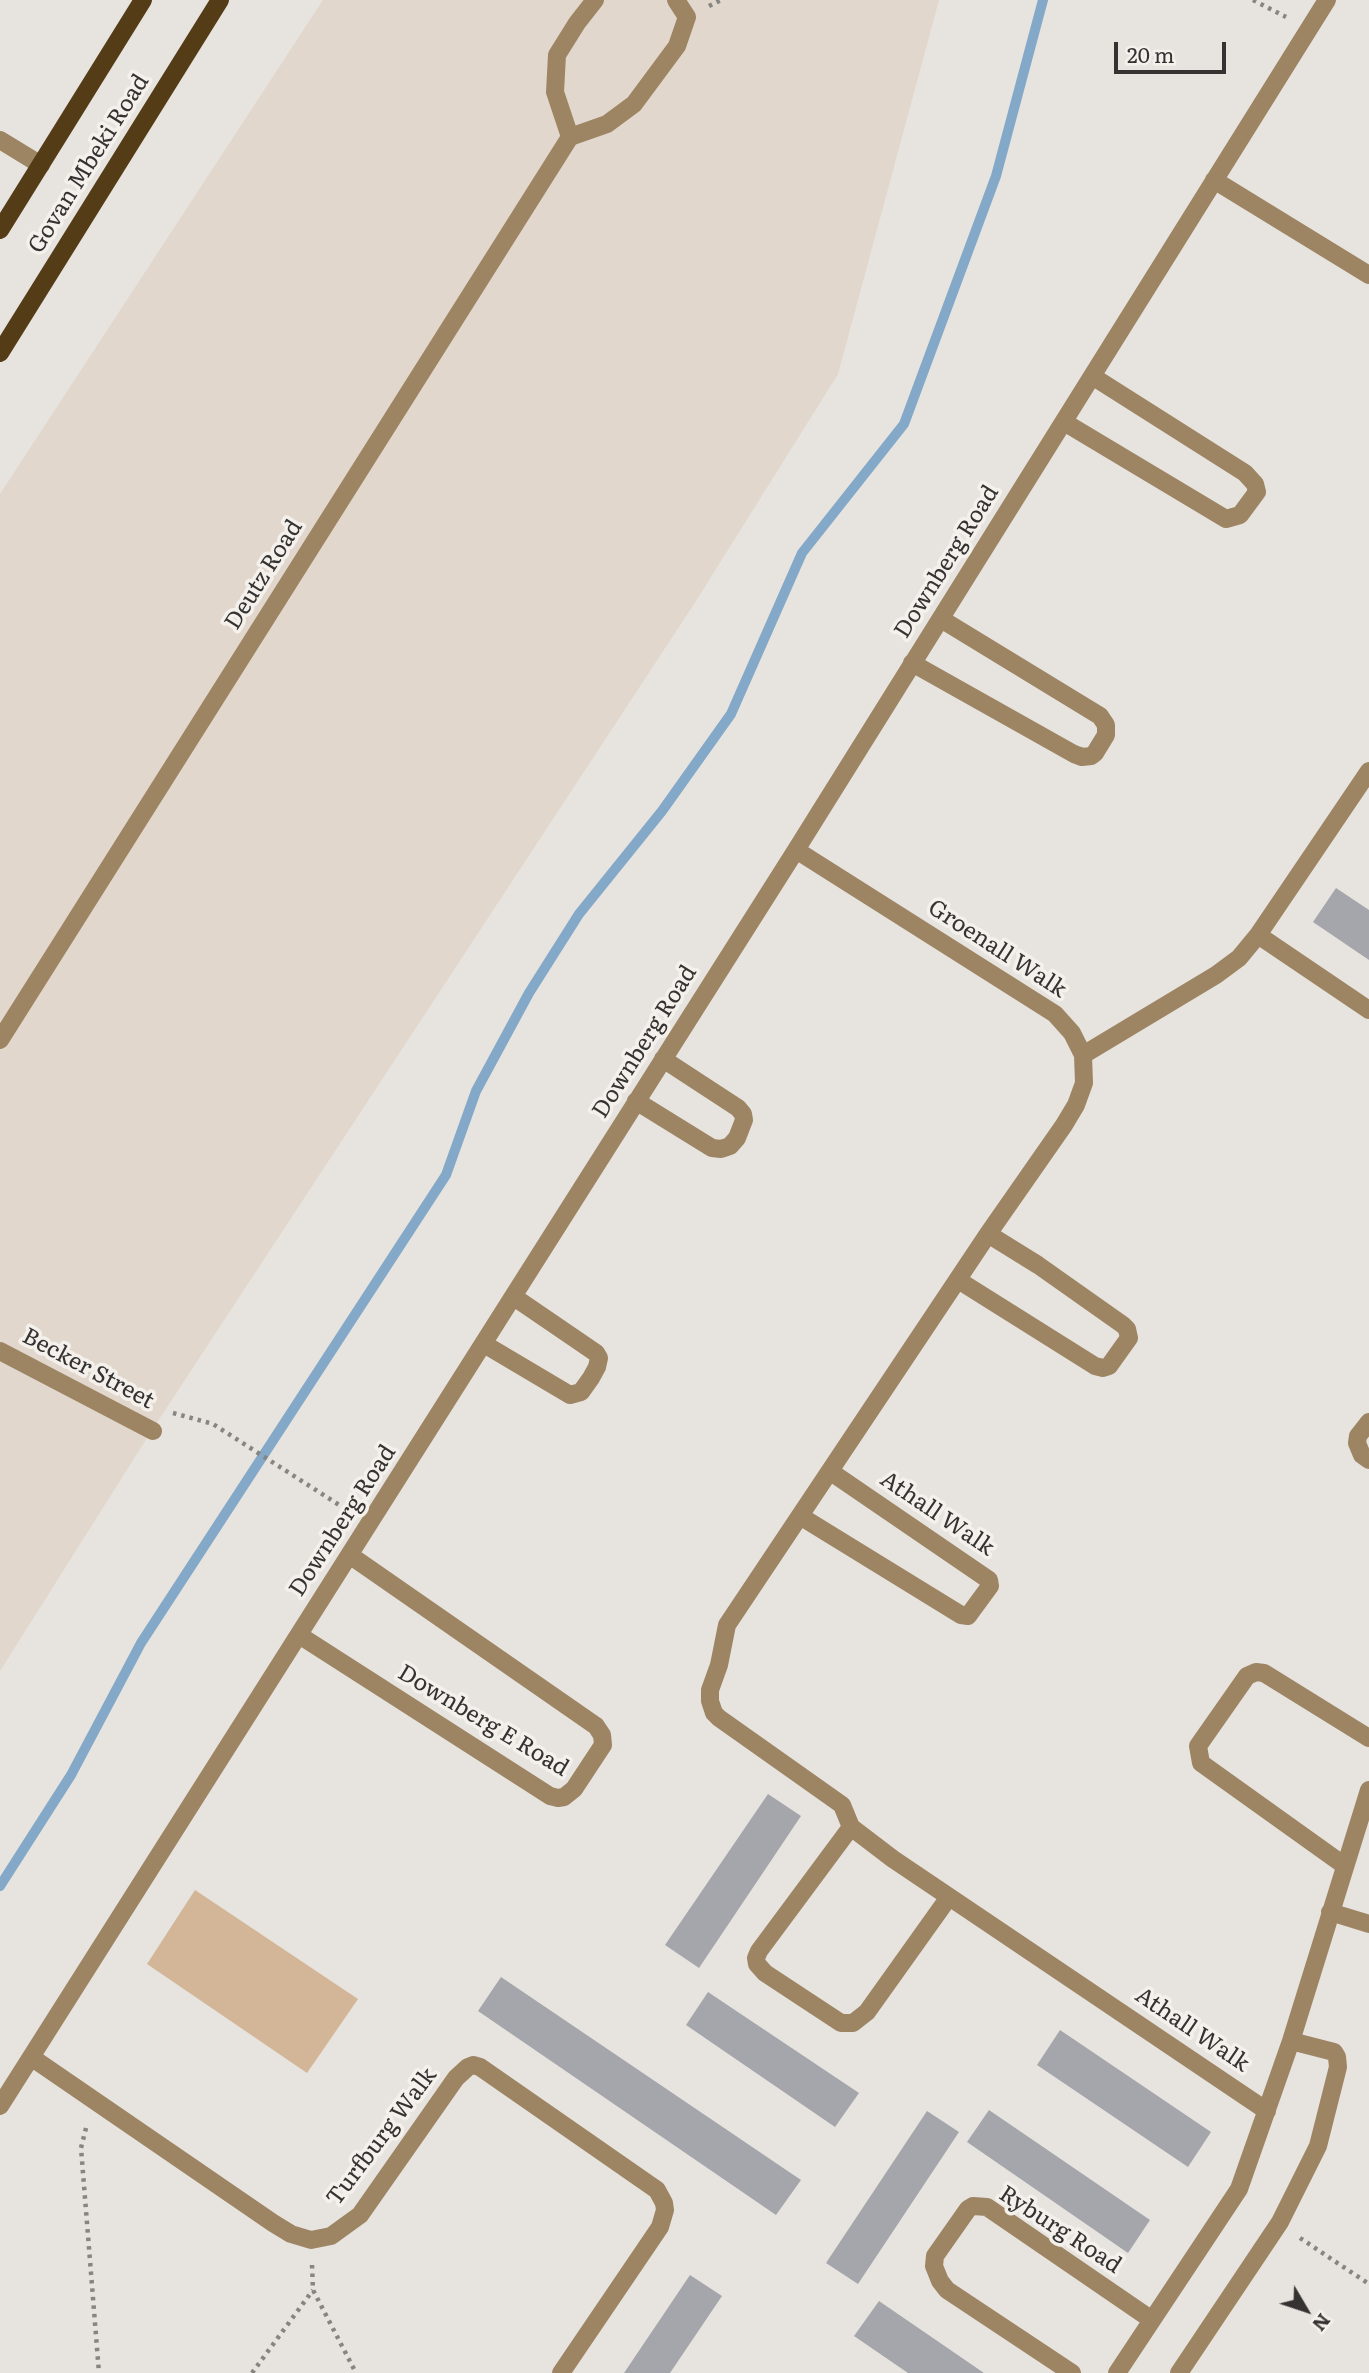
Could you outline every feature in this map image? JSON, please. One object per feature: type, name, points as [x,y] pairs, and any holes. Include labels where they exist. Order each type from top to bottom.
[{"type":"main road","name":"Govan Mbeki Road","points":[[0,230],[143,0]]},
{"type":"main road","name":"Govan Mbeki Road","points":[[0,353],[220,0]]},
{"type":"street","points":[[595,0],[557,55],[555,92],[570,137],[607,124],[634,104],[677,46],[687,17],[676,0]]},
{"type":"street","name":"Downberg Road","points":[[0,2106],[796,850],[1327,0]]},
{"type":"street","name":"Deutz Road","points":[[0,1040],[570,137]]},
{"type":"street","points":[[0,139],[41,165]]},
{"type":"street","points":[[1214,180],[1369,275]]},
{"type":"street","points":[[1064,422],[1226,519],[1240,515],[1257,492],[1255,484],[1245,474],[1092,376]]},
{"type":"street","points":[[912,663],[1074,754],[1082,757],[1095,753],[1106,735],[1106,726],[1100,716],[941,619]]},
{"type":"street","points":[[1083,1055],[1216,975],[1239,958],[1258,935],[1369,771]]},
{"type":"street","name":"Groenall Walk","points":[[796,850],[1055,1014],[1072,1033],[1083,1055]]},
{"type":"street","points":[[1258,935],[1369,1010]]},
{"type":"street","name":"Athall Walk","points":[[1083,1055],[1084,1083],[1076,1105],[727,1625],[719,1665],[710,1690],[710,1701],[719,1718],[842,1805],[851,1826],[893,1859],[1267,2111]]},
{"type":"street","points":[[636,1101],[712,1148],[730,1146],[737,1138],[744,1120],[738,1108],[663,1059]]},
{"type":"street","points":[[958,1280],[1095,1366],[1109,1366],[1129,1338],[1124,1325],[988,1234]]},
{"type":"street","points":[[484,1344],[570,1395],[581,1392],[591,1378],[599,1358],[596,1353],[514,1297]]},
{"type":"street","name":"Becker Street","points":[[0,1351],[153,1431]]},
{"type":"street","points":[[1369,1422],[1358,1436],[1357,1443],[1362,1455],[1369,1460]]},
{"type":"street","name":"Athall Walk","points":[[800,1516],[961,1615],[968,1616],[990,1586],[989,1580],[831,1472]]},
{"type":"street","name":"Downberg E Road","points":[[299,1635],[550,1796],[564,1797],[574,1789],[603,1745],[604,1739],[596,1726],[351,1556]]},
{"type":"street","points":[[1345,1866],[1200,1763],[1198,1745],[1247,1676],[1256,1672],[1264,1673],[1369,1738]]},
{"type":"street","points":[[1116,2373],[1239,2189],[1291,2041],[1345,1866],[1361,1843],[1369,1790]]},
{"type":"street","points":[[851,1826],[759,1951],[757,1964],[765,1973],[841,2023],[853,2023],[867,2012],[949,1897]]},
{"type":"street","points":[[1330,1912],[1369,1924]]},
{"type":"street","points":[[1179,2373],[1280,2222],[1318,2146],[1338,2063],[1334,2052],[1291,2041]]},
{"type":"street","points":[[30,2057],[273,2223],[291,2234],[311,2240]]},
{"type":"street","name":"Turfburg Walk","points":[[311,2240],[331,2236],[360,2215],[456,2078],[468,2067],[480,2067],[657,2190],[664,2203],[664,2217],[660,2227],[561,2373]]},
{"type":"street","name":"Ryburg Road","points":[[1072,2373],[947,2290],[940,2281],[934,2266],[935,2256],[968,2209],[973,2206],[987,2207],[1152,2320]]},
{"type":"path","points":[[1253,0],[1289,18]]},
{"type":"path","points":[[213,1424],[348,1511]]},
{"type":"path","points":[[92,2099],[81,2148],[99,2373]]},
{"type":"path","points":[[1280,2222],[1369,2284]]},
{"type":"path","points":[[311,2240],[313,2290],[356,2373]]},
{"type":"path","points":[[252,2373],[313,2290]]},
{"type":"shaded area","points":[[323,0],[939,0],[838,374],[696,601],[152,1430],[0,1671],[0,494]]},
{"type":"shaded area","points":[[195,1890],[358,1999],[307,2073],[147,1964]]},
{"type":"building","points":[[1336,888],[1369,910],[1369,960],[1313,922]]},
{"type":"building","points":[[768,1794],[801,1816],[699,1968],[665,1945]]},
{"type":"building","points":[[501,1977],[801,2180],[776,2215],[478,2011]]},
{"type":"building","points":[[708,1992],[859,2093],[835,2127],[686,2025]]},
{"type":"building","points":[[1060,2030],[1211,2132],[1188,2167],[1037,2065]]},
{"type":"building","points":[[989,2110],[1150,2220],[1128,2253],[967,2142]]},
{"type":"building","points":[[927,2111],[959,2132],[858,2284],[826,2263]]},
{"type":"building","points":[[690,2275],[722,2296],[670,2373],[624,2373]]},
{"type":"building","points":[[879,2301],[984,2373],[908,2373],[854,2336]]},
{"type":"waterway","points":[[0,1886],[71,1775],[141,1643],[446,1175],[476,1091],[529,993],[579,914],[662,811],[731,714],[802,553],[904,424],[996,176],[1043,0]]}]
